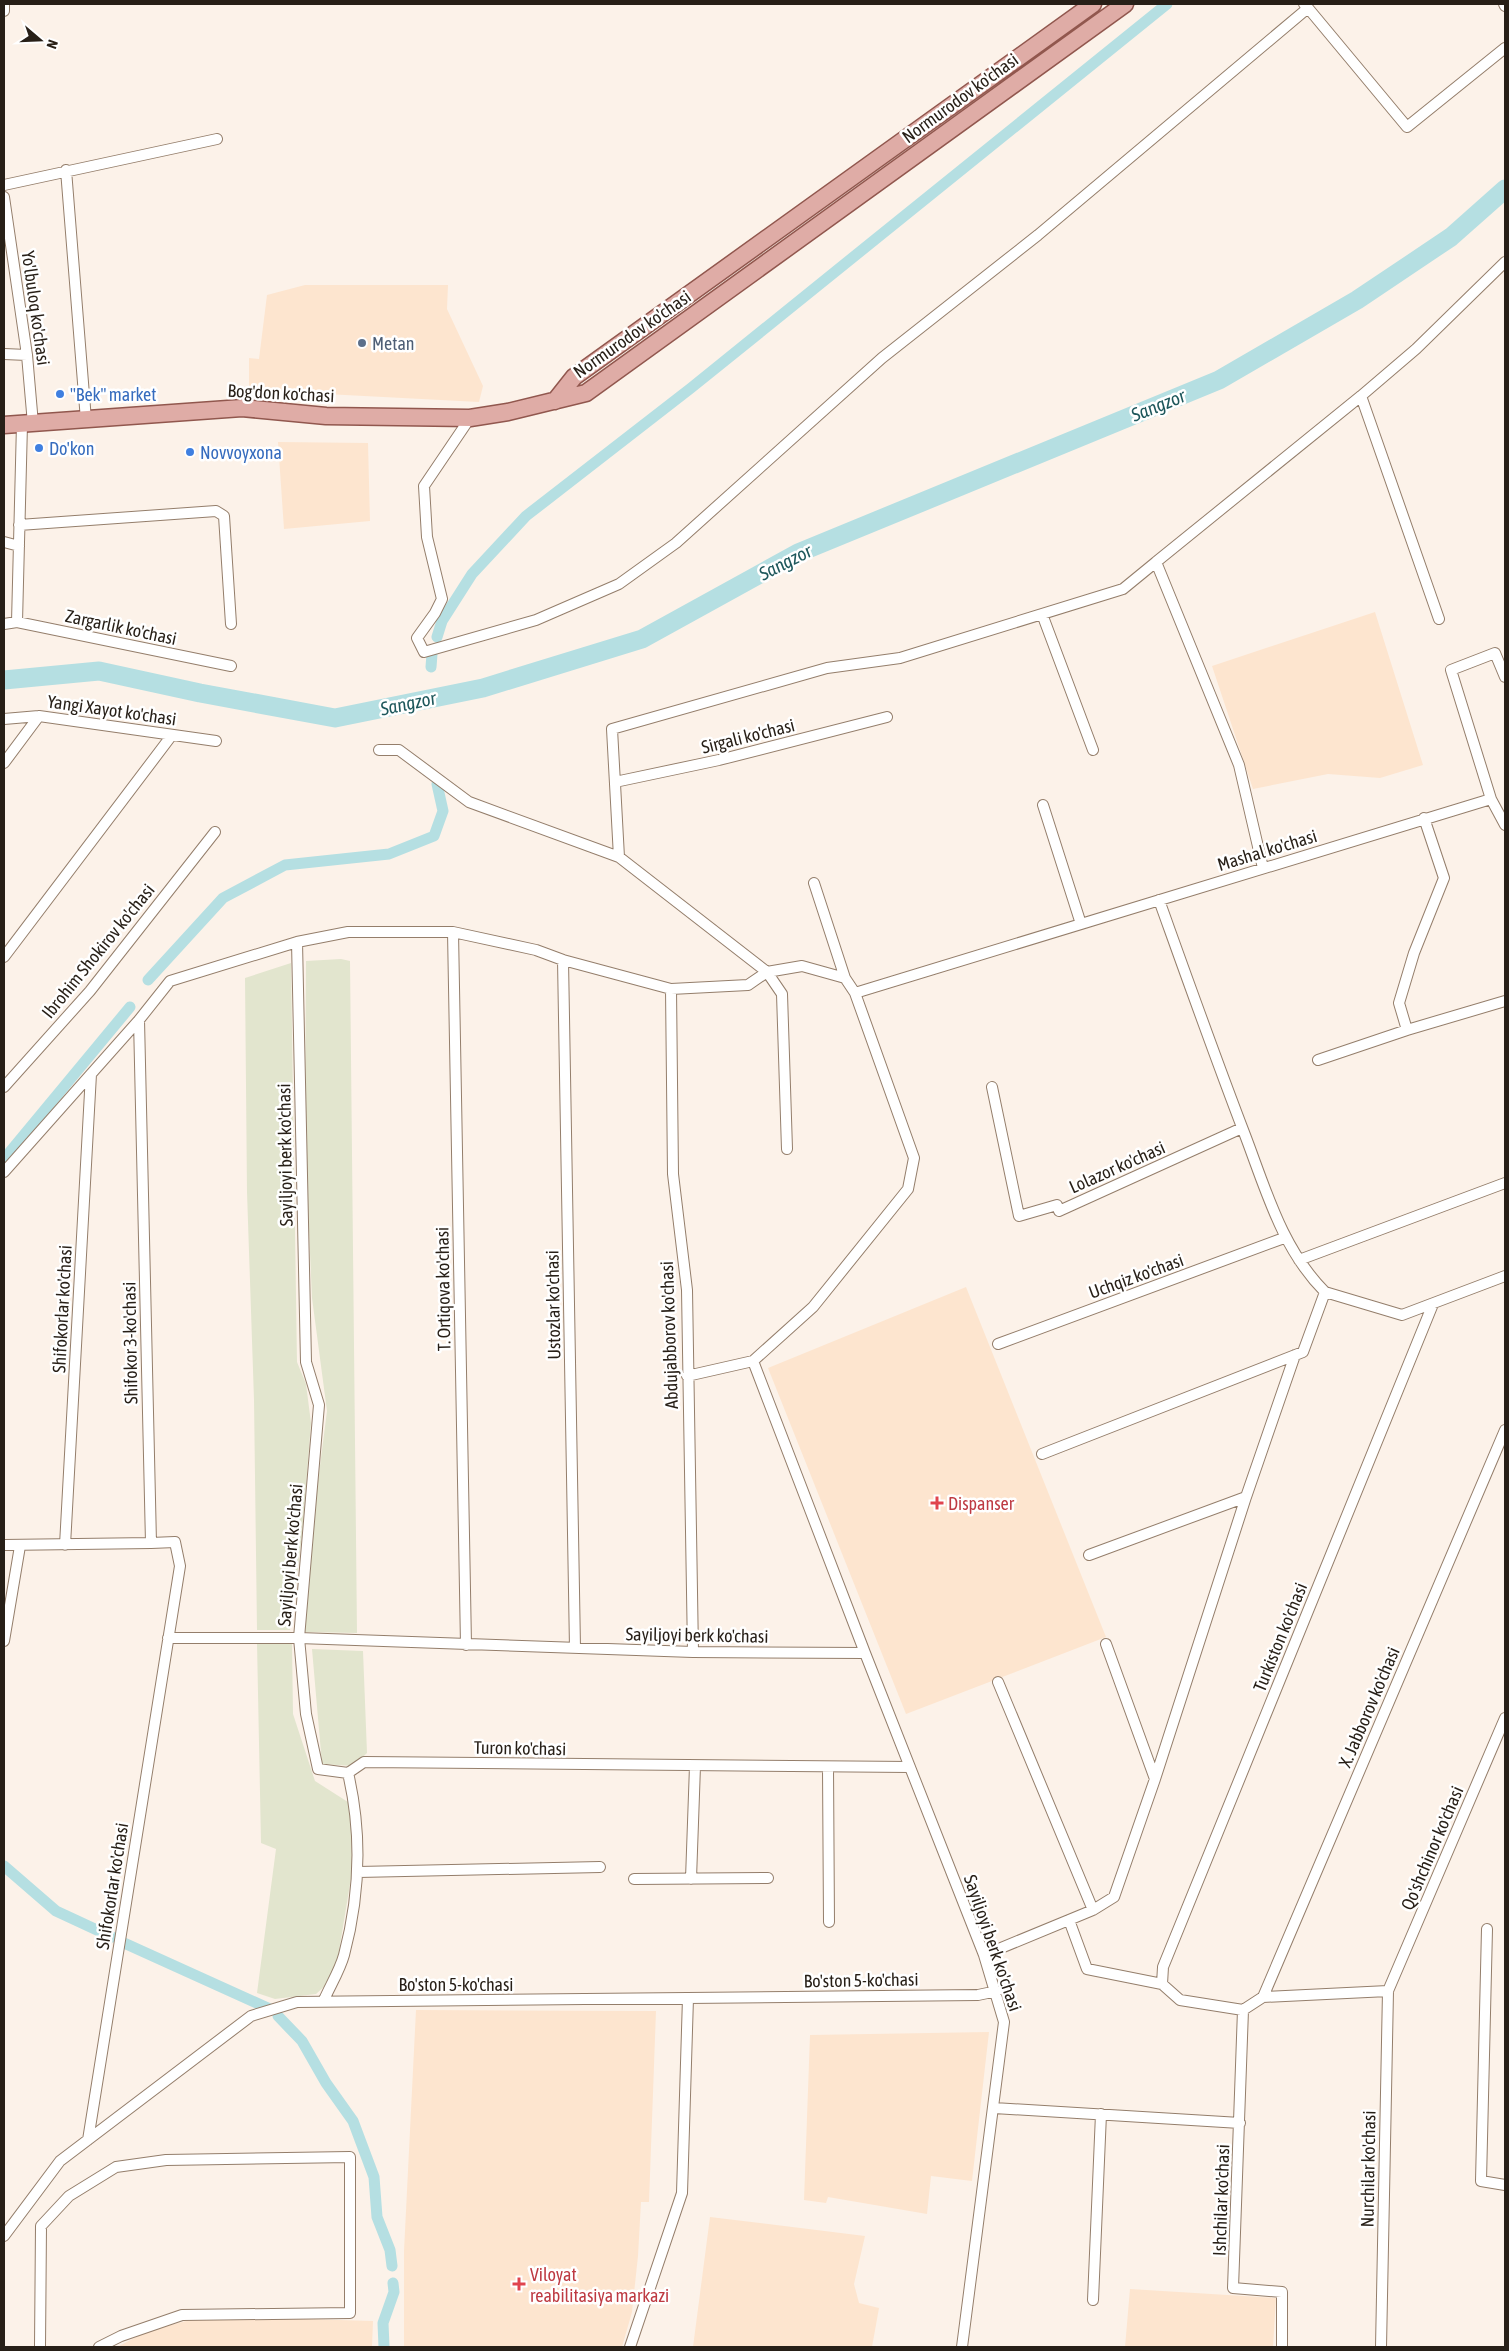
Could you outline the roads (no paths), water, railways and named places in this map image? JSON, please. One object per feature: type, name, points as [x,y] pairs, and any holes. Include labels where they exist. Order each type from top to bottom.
[{"type":"main road","name":"Normurodov ko'chasi","points":[[555,401],[574,377],[1093,4]]},
{"type":"main road","name":"Normurodov ko'chasi","points":[[555,401],[586,393],[1125,4]]},
{"type":"main road","name":"Bog'don ko'chasi","points":[[4,425],[242,408],[326,416],[470,418],[555,401]]},
{"type":"street","points":[[4,4],[4,11]]},
{"type":"street","points":[[470,418],[424,486],[427,537],[442,599],[435,614],[417,638],[424,652],[536,620],[619,584],[676,543],[882,358],[1038,235],[1306,6],[1407,127],[1505,48]]},
{"type":"street","points":[[4,185],[66,170],[217,139]]},
{"type":"street","points":[[66,170],[86,420]]},
{"type":"street","name":"Yo'lbuloq ko'chasi","points":[[4,197],[27,355],[27,424],[19,525],[18,622]]},
{"type":"street","points":[[619,858],[612,729],[827,668],[900,658],[1124,589],[1416,349],[1505,262]]},
{"type":"street","points":[[4,354],[27,355]]},
{"type":"street","points":[[1360,396],[1439,619]]},
{"type":"street","points":[[19,525],[216,511],[224,516],[231,624]]},
{"type":"street","points":[[4,542],[19,546]]},
{"type":"street","points":[[1156,562],[1239,765],[1263,868]]},
{"type":"street","points":[[1042,614],[1093,750]]},
{"type":"street","name":"Zargarlik ko'chasi","points":[[4,624],[18,622],[231,666]]},
{"type":"street","points":[[1505,677],[1495,653],[1451,670],[1491,799],[1505,825]]},
{"type":"street","points":[[4,763],[39,716]]},
{"type":"street","name":"Yangi Xayot ko'chasi","points":[[4,719],[39,716],[216,741]]},
{"type":"street","name":"Sirgali ko'chasi","points":[[615,782],[719,760],[887,717]]},
{"type":"street","points":[[4,958],[172,735]]},
{"type":"street","points":[[379,750],[399,750],[469,802],[619,858],[767,972],[782,994],[787,1149]]},
{"type":"street","name":"Mashal ko'chasi","points":[[855,993],[1491,799]]},
{"type":"street","points":[[1043,805],[1081,924]]},
{"type":"street","points":[[1407,1030],[1399,1003],[1414,953],[1444,878],[1424,818]]},
{"type":"street","name":"Ibrohim Shokirov ko'chasi","points":[[4,1087],[90,991],[215,832]]},
{"type":"street","points":[[687,1376],[753,1361],[813,1307],[908,1189],[914,1158],[855,993],[845,978],[814,883]]},
{"type":"street","points":[[1159,900],[1284,1238],[1308,1276],[1325,1292],[1402,1315],[1505,1276]]},
{"type":"street","points":[[4,1172],[139,1020],[170,981],[297,942],[348,932],[453,932],[536,950],[563,960],[671,989],[748,985],[767,972],[802,966],[845,978]]},
{"type":"street","name":"T. Ortiqova ko'chasi","points":[[453,932],[466,1645]]},
{"type":"street","name":"Sayiljoyi berk ko'chasi","points":[[297,942],[306,1362],[319,1405],[299,1638],[693,1652],[864,1653]]},
{"type":"street","name":"Ustozlar ko'chasi","points":[[563,960],[575,1648]]},
{"type":"street","name":"Abdujabborov ko'chasi","points":[[671,989],[673,1174],[687,1290],[693,1652]]},
{"type":"street","points":[[1318,1060],[1407,1030],[1505,1001]]},
{"type":"street","name":"Shifokor 3-ko'chasi","points":[[139,1020],[151,1543]]},
{"type":"street","name":"Shifokorlar ko'chasi","points":[[65,1545],[91,1074]]},
{"type":"street","name":"Lolazor ko'chasi","points":[[992,1087],[1019,1216],[1057,1205],[1059,1211],[1242,1128]]},
{"type":"street","points":[[1298,1260],[1505,1183]]},
{"type":"street","name":"Uchqiz ko'chasi","points":[[998,1344],[1284,1238]]},
{"type":"street","points":[[1042,1454],[1302,1352],[1325,1292]]},
{"type":"street","name":"Turkiston ko'chasi","points":[[1162,1984],[1163,1967],[1433,1304]]},
{"type":"street","points":[[984,1955],[1092,1910],[1114,1897],[1156,1779],[1246,1497],[1295,1355]]},
{"type":"street","name":"Sayiljoyi berk ko'chasi","points":[[753,1361],[864,1653],[984,1955],[997,1991],[1004,2022],[962,2347]]},
{"type":"street","name":"X. Jabborov ko'chasi","points":[[1263,1998],[1505,1430]]},
{"type":"street","points":[[1089,1555],[1246,1497]]},
{"type":"street","points":[[4,1545],[175,1542],[180,1566],[168,1638],[299,1638],[306,1714],[318,1769],[348,1773],[355,1808],[358,1872],[344,1956],[324,2000]]},
{"type":"street","points":[[4,1641],[20,1546]]},
{"type":"street","name":"Shifokorlar ko'chasi","points":[[88,2140],[168,1638]]},
{"type":"street","points":[[1106,1644],[1156,1779]]},
{"type":"street","points":[[998,1682],[1092,1910]]},
{"type":"street","name":"Qo'shchinor ko'chasi","points":[[1388,1991],[1505,1718]]},
{"type":"street","name":"Turon ko'chasi","points":[[348,1773],[364,1762],[828,1768],[910,1767]]},
{"type":"street","points":[[691,1878],[695,1766]]},
{"type":"street","points":[[828,1768],[829,1922]]},
{"type":"street","points":[[358,1872],[600,1867]]},
{"type":"street","points":[[634,1879],[768,1878]]},
{"type":"street","points":[[1069,1920],[1087,1970],[1162,1984],[1180,2000],[1243,2010],[1263,1998],[1388,1991]]},
{"type":"street","points":[[1486,1929],[1481,2181],[1505,2185]]},
{"type":"street","name":"Bo'ston 5-ko'chasi","points":[[4,2236],[60,2161],[251,2016],[297,2002],[324,2000],[978,1995],[997,1991]]},
{"type":"street","name":"Nurchilar ko'chasi","points":[[1381,2347],[1388,1991]]},
{"type":"street","points":[[630,2347],[682,2193],[688,1998]]},
{"type":"street","name":"Ishchilar ko'chasi","points":[[1243,2010],[1233,2288],[1282,2292],[1282,2347]]},
{"type":"street","points":[[994,2108],[1240,2123]]},
{"type":"street","points":[[1093,2300],[1101,2114]]},
{"type":"street","points":[[40,2347],[41,2226],[69,2196],[116,2167],[166,2160],[350,2157],[350,2312],[182,2315],[121,2336],[99,2347]]},
{"type":"waterway","points":[[437,637],[442,621],[472,574],[526,516],[691,388],[1167,4]]},
{"type":"waterway","name":"Sangzor","points":[[4,680],[99,671],[200,693],[335,718],[483,688],[642,639],[798,553],[1219,380],[1357,300],[1451,237],[1505,189]]},
{"type":"waterway","points":[[431,667],[432,654]]},
{"type":"waterway","points":[[148,980],[223,898],[285,865],[389,854],[434,836],[443,811],[437,784]]},
{"type":"waterway","points":[[4,1159],[130,1007]]},
{"type":"waterway","points":[[4,1866],[56,1911],[112,1937]]},
{"type":"waterway","points":[[124,1943],[270,2009]]},
{"type":"waterway","points":[[278,2016],[302,2041],[326,2083],[353,2121],[374,2177],[377,2217],[390,2250],[392,2266]]},
{"type":"waterway","points":[[384,2347],[383,2323],[394,2292],[393,2283]]},
{"type":"place","name":"Metan","points":[[362,343]]},
{"type":"place","name":"\"Bek\" market","points":[[60,394]]},
{"type":"place","name":"Do'kon","points":[[39,448]]},
{"type":"place","name":"Novvoyxona","points":[[190,452]]},
{"type":"place","name":"Dispanser","points":[[937,1503]]},
{"type":"place","name":"Viloyat reabilitasiya markazi","points":[[519,2284]]}]
